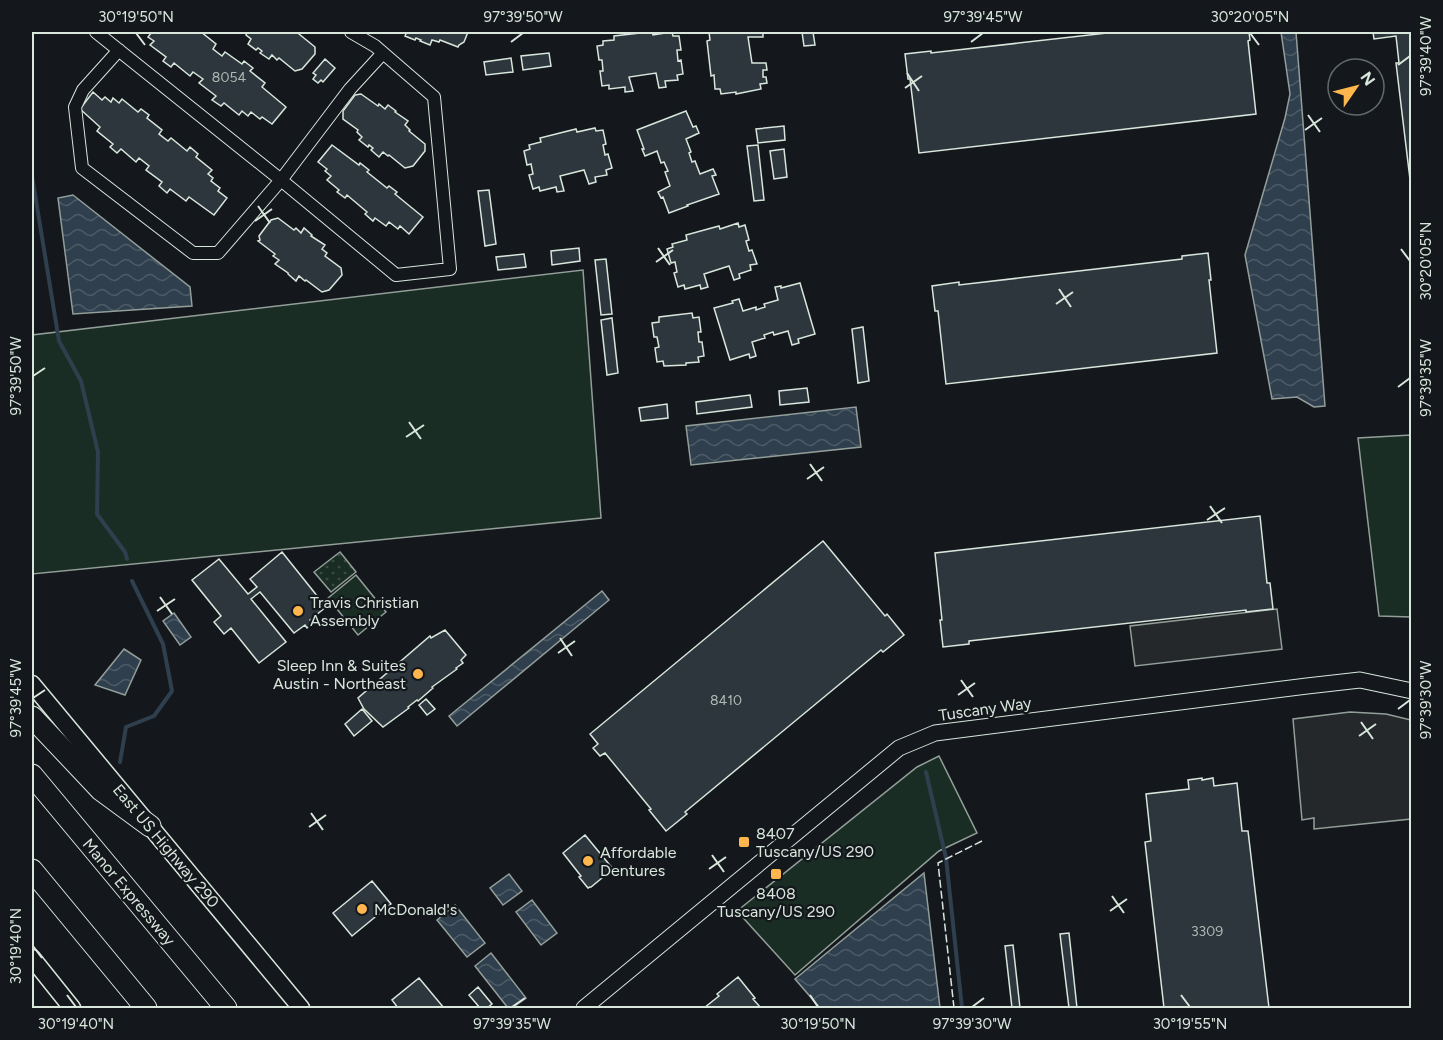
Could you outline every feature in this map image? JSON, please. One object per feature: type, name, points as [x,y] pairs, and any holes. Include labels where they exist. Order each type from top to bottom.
[{"type":"highway","points":[[32,717],[101,790],[150,826]]},
{"type":"highway","name":"Manor Expressway","points":[[32,775],[226,1008]]},
{"type":"highway","points":[[32,870],[146,1008]]},
{"type":"main road","name":"East US Highway 290","points":[[32,684],[301,1008]]},
{"type":"main road","points":[[32,958],[72,1008]]},
{"type":"street","points":[[96,32],[396,275],[450,269],[434,97],[375,46],[351,32]]},
{"type":"street","points":[[119,50],[83,90],[75,107],[82,168],[193,253],[218,253],[280,180],[350,89],[383,53]]},
{"type":"street","name":"Tuscany Way","points":[[584,1008],[899,748],[935,733],[1360,680],[1412,691]]},
{"type":"green space","points":[[583,270],[601,518],[32,574],[32,335]]},
{"type":"green space","points":[[1411,435],[1411,617],[1379,616],[1358,438]]},
{"type":"green space","points":[[340,552],[356,572],[331,592],[314,572]]},
{"type":"green space","points":[[356,575],[386,612],[358,635],[328,598]]},
{"type":"green space","points":[[939,756],[977,833],[939,851],[795,975],[737,911],[917,767]]},
{"type":"shaded area","points":[[1277,609],[1282,649],[1135,666],[1130,626]]},
{"type":"shaded area","points":[[1350,712],[1386,714],[1411,720],[1411,819],[1314,829],[1314,818],[1302,820],[1293,719]]},
{"type":"water","points":[[1281,32],[1296,32],[1325,406],[1314,407],[1297,397],[1272,399],[1245,255],[1290,94]]},
{"type":"water","points":[[73,195],[190,287],[192,306],[73,314],[58,198]]},
{"type":"water","points":[[856,407],[861,447],[691,465],[686,426]]},
{"type":"water","points":[[602,591],[609,600],[457,726],[449,716]]},
{"type":"water","points":[[174,613],[191,637],[180,645],[163,621]]},
{"type":"water","points":[[124,649],[141,660],[125,695],[95,685]]},
{"type":"water","points":[[924,873],[940,1008],[820,1008],[795,979]]},
{"type":"water","points":[[509,874],[522,891],[503,905],[490,888]]},
{"type":"water","points":[[532,900],[557,933],[541,945],[516,912]]},
{"type":"water","points":[[455,905],[485,943],[467,957],[437,920]]},
{"type":"water","points":[[491,953],[526,998],[512,1008],[508,1008],[475,966]]},
{"type":"building","points":[[152,32],[201,32],[216,44],[213,49],[222,56],[225,52],[242,64],[244,61],[253,68],[250,71],[265,83],[262,87],[286,107],[272,124],[251,112],[248,116],[242,111],[239,115],[224,103],[221,106],[212,100],[216,96],[199,83],[203,79],[193,72],[190,76],[174,63],[171,67],[163,61],[166,57],[150,45],[154,41],[148,37]]},
{"type":"building","points":[[245,32],[299,32],[315,47],[315,54],[302,69],[295,71],[279,58],[277,60],[272,55],[269,59],[260,53],[262,51],[258,48],[256,50],[248,44],[251,39]]},
{"type":"building","points":[[407,32],[468,32],[464,42],[458,47],[440,40],[439,42],[432,40],[430,45],[416,38],[415,40],[405,36]]},
{"type":"building","points":[[652,32],[653,35],[672,32],[673,36],[679,36],[681,50],[677,50],[678,61],[681,60],[683,74],[677,75],[678,80],[665,81],[666,87],[659,88],[656,73],[629,77],[633,91],[625,92],[625,87],[609,89],[609,85],[602,86],[600,71],[603,71],[602,60],[599,60],[597,46],[603,45],[603,41],[614,40],[614,36]]},
{"type":"building","points":[[709,32],[763,32],[763,37],[748,37],[752,63],[766,63],[767,70],[763,70],[763,77],[766,77],[767,83],[760,84],[761,89],[736,94],[736,92],[721,94],[720,89],[715,89],[714,75],[711,76],[707,41],[710,40]]},
{"type":"building","points":[[802,32],[813,32],[815,45],[804,46]]},
{"type":"building","points":[[1116,32],[1249,32],[1256,114],[919,153],[905,54]]},
{"type":"building","points":[[1373,32],[1412,32],[1412,196],[1396,63],[1399,63],[1396,36],[1374,39]]},
{"type":"building","points":[[549,53],[551,66],[523,70],[521,56]]},
{"type":"building","points":[[511,58],[513,72],[486,75],[484,62]]},
{"type":"building","points":[[325,59],[335,68],[323,82],[321,80],[318,83],[313,79],[316,75],[313,73]]},
{"type":"building","points":[[93,92],[102,100],[105,97],[111,102],[113,98],[119,103],[122,99],[138,112],[141,109],[149,115],[147,118],[162,130],[159,134],[168,141],[171,138],[187,151],[190,147],[198,154],[196,157],[212,170],[208,174],[213,178],[211,181],[227,198],[214,215],[189,197],[186,201],[170,189],[167,193],[159,186],[162,182],[146,170],[149,166],[139,158],[136,162],[121,149],[117,153],[110,147],[113,144],[97,131],[100,127],[80,109]]},
{"type":"building","points":[[361,94],[378,106],[379,104],[385,109],[388,105],[396,111],[408,121],[405,125],[409,131],[425,144],[425,151],[413,166],[405,168],[383,152],[379,157],[371,150],[373,148],[359,140],[362,137],[357,132],[358,130],[343,119],[343,111],[355,95]]},
{"type":"building","points":[[686,111],[693,127],[696,126],[699,133],[686,139],[692,162],[695,161],[700,174],[713,169],[716,175],[712,176],[719,194],[669,213],[663,197],[661,198],[658,192],[670,186],[665,172],[668,171],[664,162],[661,163],[657,151],[645,156],[637,130]]},
{"type":"building","points":[[784,126],[785,140],[758,143],[756,129]]},
{"type":"building","points":[[595,128],[596,131],[603,130],[606,144],[603,145],[605,155],[608,154],[612,168],[606,170],[607,175],[595,177],[596,182],[589,184],[584,170],[560,176],[564,191],[557,192],[556,187],[540,191],[539,187],[533,189],[529,175],[533,174],[531,164],[527,165],[524,151],[530,149],[529,145],[541,142],[540,138],[576,129],[577,132]]},
{"type":"building","points":[[332,145],[369,170],[367,172],[387,188],[389,186],[397,192],[395,194],[423,217],[409,234],[400,226],[398,229],[389,222],[386,226],[375,218],[373,221],[365,214],[367,212],[347,195],[345,198],[337,192],[339,190],[327,180],[331,176],[325,171],[327,169],[318,162]]},
{"type":"building","points":[[758,145],[764,200],[754,201],[747,146]]},
{"type":"building","points":[[784,149],[787,177],[774,179],[770,151]]},
{"type":"building","points":[[489,190],[496,244],[485,246],[478,191]]},
{"type":"building","points":[[278,218],[301,233],[304,228],[311,236],[325,245],[322,249],[327,253],[325,256],[341,268],[342,275],[329,290],[322,292],[299,276],[296,281],[275,264],[279,260],[273,256],[275,254],[258,241],[271,220]]},
{"type":"building","points":[[738,223],[739,227],[745,225],[749,251],[752,250],[757,264],[750,265],[751,270],[739,274],[740,278],[734,280],[729,266],[704,274],[708,287],[701,289],[700,285],[685,289],[684,285],[678,287],[674,273],[677,272],[675,262],[671,263],[667,249],[673,247],[672,244],[687,240],[686,235]]},
{"type":"building","points":[[579,248],[580,261],[552,265],[551,251]]},
{"type":"building","points":[[1208,253],[1217,353],[946,384],[938,311],[935,311],[932,286],[959,282],[959,285],[1182,259],[1182,256]]},
{"type":"building","points":[[524,254],[526,267],[498,270],[496,257]]},
{"type":"building","points":[[606,259],[612,314],[601,315],[595,260]]},
{"type":"building","points":[[800,283],[815,334],[798,339],[799,343],[792,345],[788,331],[774,335],[773,332],[764,335],[765,338],[752,342],[756,356],[750,358],[749,354],[730,360],[714,308],[739,299],[743,311],[756,307],[756,310],[765,307],[764,304],[778,300],[775,287],[781,286],[781,288]]},
{"type":"building","points":[[692,313],[693,318],[699,317],[701,332],[698,332],[699,342],[702,342],[704,356],[698,357],[699,362],[686,363],[686,365],[664,366],[663,361],[657,362],[655,348],[659,347],[657,337],[654,337],[652,323],[659,322],[659,317]]},
{"type":"building","points":[[612,318],[618,373],[607,375],[601,320]]},
{"type":"building","points":[[863,327],[869,381],[858,383],[852,329]]},
{"type":"building","points":[[807,388],[809,402],[780,405],[779,391]]},
{"type":"building","points":[[750,395],[752,407],[697,414],[696,402]]},
{"type":"building","points":[[667,404],[668,418],[641,421],[639,408]]},
{"type":"building","points":[[1260,516],[1267,583],[1270,583],[1273,609],[1246,612],[1246,610],[969,641],[969,644],[943,647],[935,553]]},
{"type":"building","points":[[823,541],[885,616],[887,614],[904,635],[883,652],[881,650],[685,812],[687,814],[666,831],[605,753],[600,756],[593,748],[598,744],[590,734]]},
{"type":"building","name":"Travis Christian Assembly","points":[[282,552],[326,607],[310,620],[313,623],[307,628],[305,625],[294,633],[260,592],[251,599],[286,642],[259,663],[231,628],[224,634],[214,622],[221,616],[192,580],[219,559],[248,594],[257,587],[250,579]]},
{"type":"building","name":"Sleep Inn & Suites Austin - Northeast","points":[[445,630],[466,655],[461,660],[463,663],[383,727],[364,709],[358,698],[430,636],[431,638]]},
{"type":"building","points":[[426,699],[435,709],[427,715],[419,705]]},
{"type":"building","points":[[362,709],[372,721],[354,736],[345,724]]},
{"type":"building","points":[[1202,778],[1202,780],[1213,778],[1214,786],[1237,783],[1242,831],[1248,831],[1269,1008],[1164,1008],[1145,842],[1151,841],[1146,794],[1189,789],[1188,780]]},
{"type":"building","name":"Affordable Dentures","points":[[585,835],[613,869],[588,888],[563,853]]},
{"type":"building","name":"McDonald's","points":[[372,881],[391,904],[352,936],[333,913]]},
{"type":"building","points":[[1069,933],[1077,1008],[1069,1008],[1060,934]]},
{"type":"building","points":[[1013,945],[1020,1008],[1012,1008],[1005,946]]},
{"type":"building","points":[[738,977],[761,1008],[704,1008],[719,996],[717,994]]},
{"type":"building","points":[[419,978],[444,1008],[398,1008],[392,1000]]},
{"type":"building","points":[[478,987],[492,1004],[487,1008],[480,1008],[469,995]]},
{"type":"waterway","points":[[32,176],[59,341],[81,381],[98,452],[97,514],[125,552],[127,559]]},
{"type":"waterway","points":[[120,762],[126,727],[154,716],[172,691],[163,644],[132,581]]},
{"type":"waterway","points":[[926,772],[946,858],[962,1008]]},
{"type":"fence","points":[[954,1008],[938,863],[982,841]]},
{"type":"place","name":"Travis Christian Assembly","points":[[298,611]]},
{"type":"place","name":"Sleep Inn & Suites Austin - Northeast","points":[[418,674]]},
{"type":"place","name":"8407 Tuscany/US 290","points":[[744,842]]},
{"type":"place","name":"Affordable Dentures","points":[[588,861]]},
{"type":"place","name":"8408 Tuscany/US 290","points":[[776,874]]},
{"type":"place","name":"McDonald's","points":[[362,909]]}]
